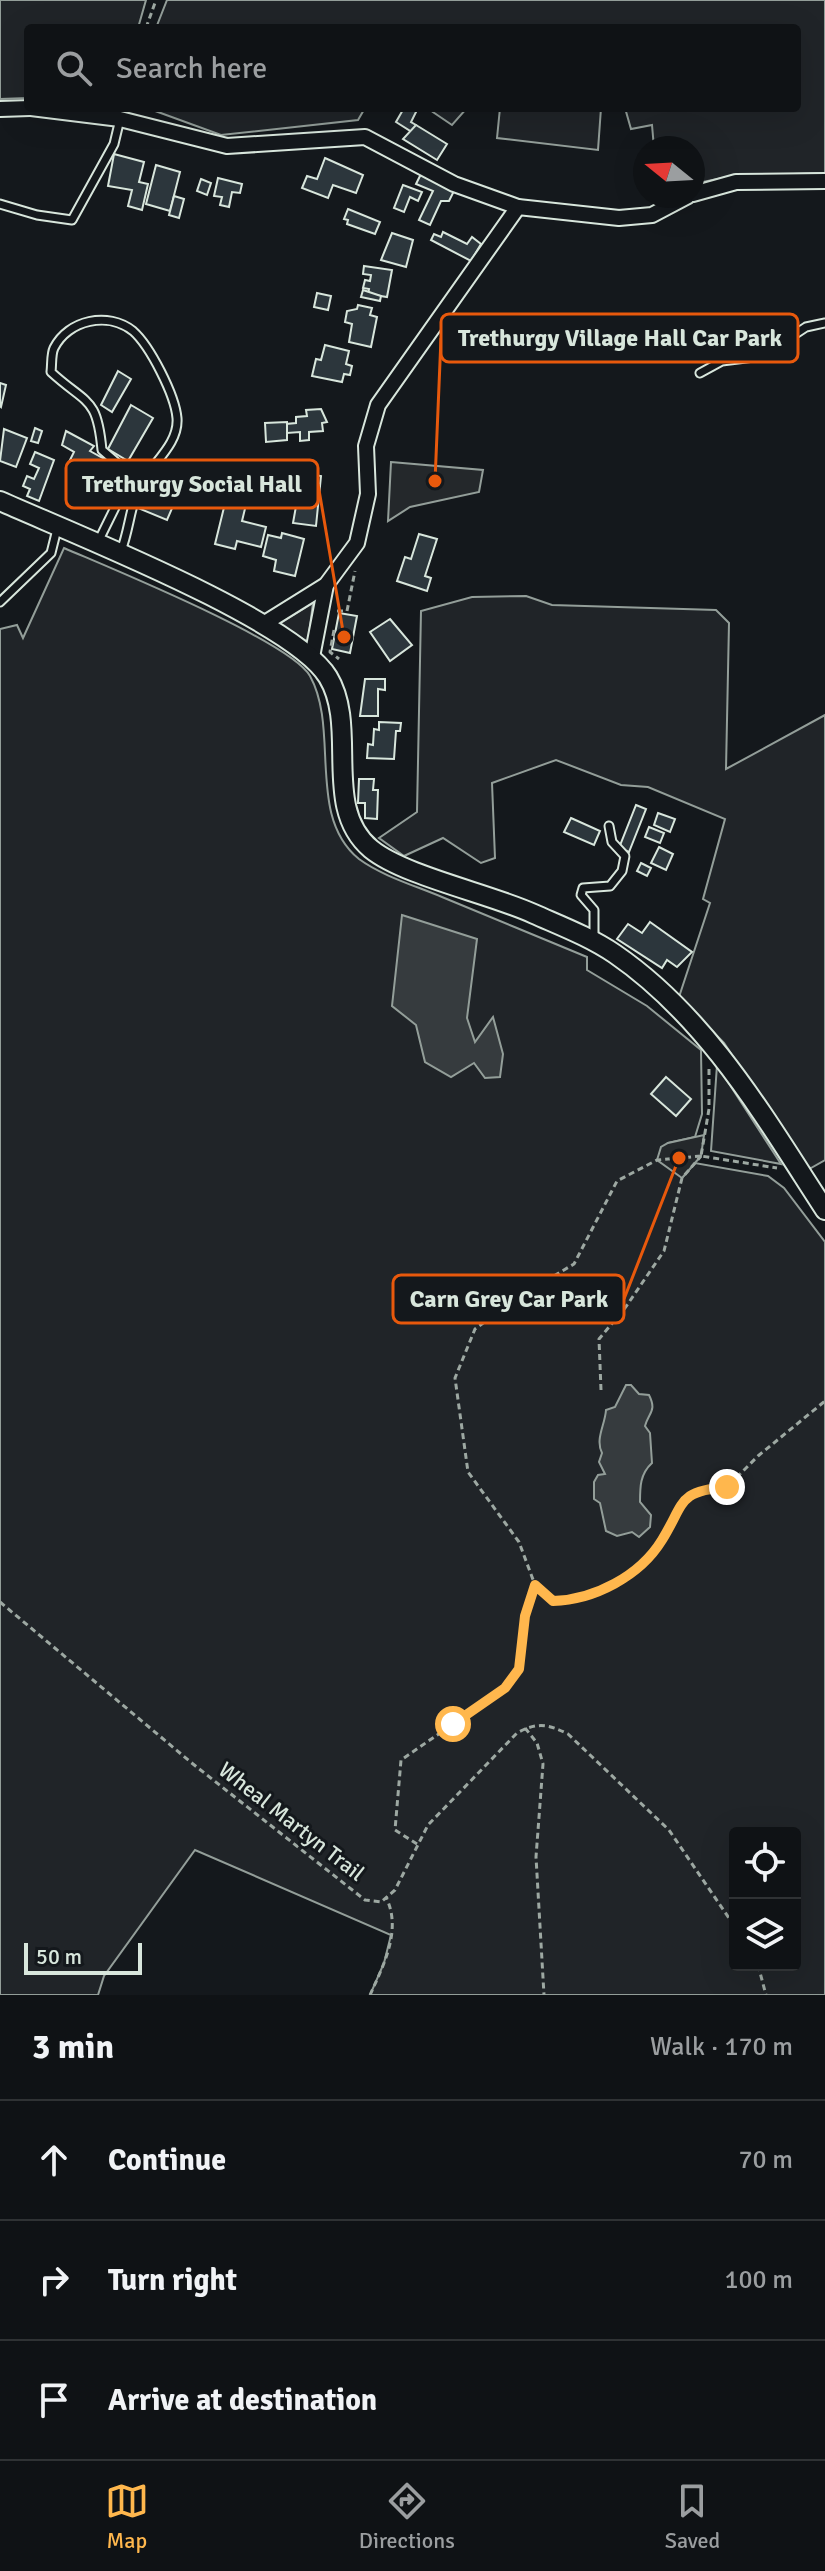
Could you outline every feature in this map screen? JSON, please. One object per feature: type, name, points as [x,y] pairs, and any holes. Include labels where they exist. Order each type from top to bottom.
[{"type":"street","points":[[0,109],[24,108]]},
{"type":"street","points":[[64,112],[113,118],[227,146],[365,137],[454,184],[518,207],[619,218],[652,215],[666,208]]},
{"type":"street","points":[[705,191],[736,182],[825,181]]},
{"type":"street","points":[[265,623],[326,585],[357,543],[368,494],[366,446],[378,405],[518,207]]},
{"type":"street","points":[[0,501],[265,623],[312,657],[329,678],[338,704],[343,778],[351,823],[373,850],[394,862],[518,906],[616,955],[667,997],[711,1043],[739,1079],[825,1210]]},
{"type":"street","points":[[312,657],[326,585]]},
{"type":"lane","points":[[0,204],[37,215],[72,220],[114,144],[113,118]]},
{"type":"lane","points":[[97,544],[131,475],[102,450],[97,414],[90,400],[51,372],[52,350],[65,333],[98,319],[115,322],[133,332],[168,388],[177,420],[171,441],[143,480],[119,555]]},
{"type":"lane","points":[[700,373],[722,361],[762,356],[806,327],[825,323]]},
{"type":"lane","points":[[0,602],[51,553],[57,527]]},
{"type":"lane","points":[[593,942],[594,910],[581,895],[583,888],[610,886],[625,863],[625,856],[612,842],[609,826]]},
{"type":"path","points":[[147,24],[156,0]]},
{"type":"path","points":[[339,659],[330,652],[338,609],[347,611],[357,543]]},
{"type":"path","points":[[601,1390],[599,1339],[625,1308],[664,1251],[682,1178],[701,1156],[709,1109],[711,1043]]},
{"type":"path","points":[[800,1172],[701,1156],[657,1160],[617,1181],[574,1264],[520,1296],[475,1329],[455,1378],[468,1472],[519,1542],[535,1585],[553,1601],[579,1600],[619,1583],[661,1542],[677,1507],[699,1489],[727,1487],[758,1456],[825,1401]]},
{"type":"path","points":[[418,1844],[395,1830],[401,1760],[505,1688],[519,1669],[525,1616],[535,1585]]},
{"type":"path","name":"Wheal Martyn Trail","points":[[0,1602],[193,1764],[365,1900],[381,1902],[395,1890],[428,1825],[525,1728]]},
{"type":"path","points":[[525,1728],[550,1725],[568,1734],[669,1830],[729,1918]]},
{"type":"path","points":[[525,1728],[537,1743],[543,1764],[536,1857],[544,1995]]},
{"type":"path","points":[[370,1995],[391,1943],[393,1911],[386,1897]]},
{"type":"path","points":[[760,1971],[766,1995]]},
{"type":"shaded area","points":[[0,0],[146,0],[139,24],[24,24],[24,98],[0,99]]},
{"type":"shaded area","points":[[167,0],[825,0],[825,173],[732,176],[705,182],[705,136],[653,136],[652,125],[631,129],[626,112],[801,112],[801,24],[158,24]]},
{"type":"shaded area","points":[[158,112],[363,112],[358,120],[221,135]]},
{"type":"shaded area","points":[[433,112],[463,112],[452,125]]},
{"type":"shaded area","points":[[500,112],[601,112],[598,150],[497,138]]},
{"type":"shaded area","points":[[391,462],[483,470],[479,492],[410,507],[388,521]]},
{"type":"shaded area","points":[[64,548],[197,606],[296,661],[310,676],[319,698],[333,820],[343,841],[359,859],[389,876],[587,957],[587,970],[647,1006],[701,1050],[702,1114],[695,1137],[668,1143],[682,1178],[695,1163],[768,1176],[784,1188],[825,1242],[825,1995],[370,1995],[384,1963],[391,1935],[195,1850],[104,1976],[98,1995],[0,1995],[0,629],[17,625],[23,638]]},
{"type":"shaded area","points":[[526,596],[552,605],[716,610],[729,623],[726,769],[825,715],[825,1160],[811,1168],[806,1167],[724,1043],[679,997],[710,903],[703,899],[725,819],[648,787],[621,785],[556,760],[492,783],[495,858],[481,863],[443,838],[404,856],[379,838],[417,812],[421,611],[472,597]]},
{"type":"shaded area","points":[[313,603],[308,642],[279,624]]},
{"type":"shaded area","points":[[402,915],[477,939],[467,1018],[475,1042],[493,1017],[503,1054],[500,1077],[485,1078],[474,1063],[451,1077],[425,1062],[416,1025],[392,1006]]},
{"type":"shaded area","points":[[717,1065],[781,1164],[711,1151]]},
{"type":"shaded area","points":[[704,1135],[701,1156],[682,1178],[657,1160],[661,1147],[668,1143]]},
{"type":"shaded area","points":[[626,1385],[631,1385],[639,1394],[649,1395],[652,1405],[645,1426],[650,1433],[652,1463],[643,1476],[640,1496],[640,1502],[651,1515],[650,1527],[639,1537],[632,1532],[617,1536],[606,1531],[600,1503],[594,1499],[594,1482],[598,1475],[605,1474],[599,1462],[606,1410],[615,1407]]},
{"type":"building","points":[[402,112],[416,112],[411,122],[416,125],[412,132],[396,122]]},
{"type":"building","points":[[416,125],[447,144],[437,160],[403,139]]},
{"type":"building","points":[[114,154],[144,162],[139,182],[148,184],[142,210],[128,206],[132,190],[108,186]]},
{"type":"building","points":[[325,158],[363,175],[356,193],[333,185],[328,198],[302,188],[307,176],[317,179]]},
{"type":"building","points":[[156,165],[180,172],[170,211],[146,204]]},
{"type":"building","points":[[422,172],[454,191],[449,201],[441,201],[430,225],[419,220],[433,191],[416,184]]},
{"type":"building","points":[[218,178],[242,184],[240,193],[232,192],[229,207],[220,205],[222,197],[214,196]]},
{"type":"building","points":[[201,179],[211,183],[207,195],[197,191]]},
{"type":"building","points":[[403,185],[422,192],[418,201],[410,197],[404,212],[394,208]]},
{"type":"building","points":[[174,196],[184,199],[179,218],[169,215]]},
{"type":"building","points":[[348,209],[380,222],[375,234],[347,224],[348,220],[344,219]]},
{"type":"building","points":[[443,232],[467,244],[472,237],[481,244],[471,261],[431,240],[434,234],[441,237]]},
{"type":"building","points":[[392,233],[413,240],[406,267],[381,260]]},
{"type":"building","points":[[364,266],[392,270],[387,297],[368,294],[369,289],[363,288],[365,280],[370,281],[371,275],[363,274]]},
{"type":"building","points":[[363,290],[381,296],[380,301],[361,297]]},
{"type":"building","points":[[317,293],[331,296],[328,310],[314,307]]},
{"type":"building","points":[[358,305],[372,308],[370,315],[377,317],[371,347],[349,342],[352,324],[345,322],[347,311],[357,309]]},
{"type":"building","points":[[325,345],[349,351],[346,364],[352,366],[350,375],[344,374],[342,382],[312,376],[316,359],[321,360]]},
{"type":"building","points":[[118,371],[131,379],[112,412],[101,405]]},
{"type":"building","points":[[0,383],[6,385],[1,407],[0,406]]},
{"type":"building","points":[[131,405],[153,418],[128,461],[108,449]]},
{"type":"building","points":[[321,409],[327,422],[322,423],[323,431],[309,432],[309,440],[300,441],[300,432],[287,433],[286,424],[296,423],[296,417],[307,416],[306,410]]},
{"type":"building","points":[[287,422],[287,440],[266,442],[265,423]]},
{"type":"building","points":[[35,428],[42,431],[38,443],[31,441]]},
{"type":"building","points":[[4,429],[27,438],[16,467],[0,461]]},
{"type":"building","points":[[66,431],[94,446],[90,451],[117,466],[124,477],[119,486],[69,462],[74,452],[62,445]]},
{"type":"building","points":[[35,452],[54,460],[39,501],[27,496],[30,489],[23,486],[27,476],[34,479],[39,468],[30,464]]},
{"type":"building","points":[[302,473],[321,476],[316,526],[293,523]]},
{"type":"building","points":[[231,479],[251,484],[242,521],[266,527],[261,547],[237,541],[235,549],[215,544]]},
{"type":"building","points":[[147,486],[176,499],[167,520],[138,508]]},
{"type":"building","points":[[282,533],[304,539],[295,576],[274,571],[276,560],[263,556],[268,535],[281,538]]},
{"type":"building","points":[[419,534],[437,539],[425,576],[431,578],[427,591],[397,581],[405,557],[411,559]]},
{"type":"building","points":[[339,613],[357,616],[350,653],[332,649]]},
{"type":"building","points":[[390,619],[412,645],[390,661],[370,632]]},
{"type":"building","points":[[365,679],[385,679],[385,690],[378,689],[378,716],[360,716]]},
{"type":"building","points":[[379,722],[401,723],[400,731],[396,731],[394,759],[367,758],[368,744],[373,745],[374,729],[379,730]]},
{"type":"building","points":[[359,779],[374,779],[373,790],[378,790],[377,819],[365,818],[365,803],[358,803]]},
{"type":"building","points":[[636,805],[646,809],[629,852],[619,848]]},
{"type":"building","points":[[658,813],[675,819],[670,832],[654,825]]},
{"type":"building","points":[[571,818],[600,831],[594,845],[564,832]]},
{"type":"building","points":[[649,827],[664,833],[660,843],[645,837]]},
{"type":"building","points":[[659,847],[673,854],[666,870],[651,863]]},
{"type":"building","points":[[641,863],[651,868],[647,876],[637,871]]},
{"type":"building","points":[[650,922],[692,952],[677,967],[667,960],[662,968],[617,939],[628,924],[642,933]]},
{"type":"building","points":[[666,1077],[691,1099],[676,1116],[651,1094]]},
{"type":"place","name":"Trethurgy Village Hall Car Park","points":[[435,481]]},
{"type":"place","name":"Trethurgy Social Hall","points":[[344,637]]},
{"type":"place","name":"Carn Grey Car Park","points":[[679,1158]]},
{"type":"route","points":[[453,1724],[505,1688],[519,1669],[525,1616],[535,1585],[553,1601],[579,1600],[619,1583],[661,1542],[677,1507],[699,1489],[727,1487]]}]
